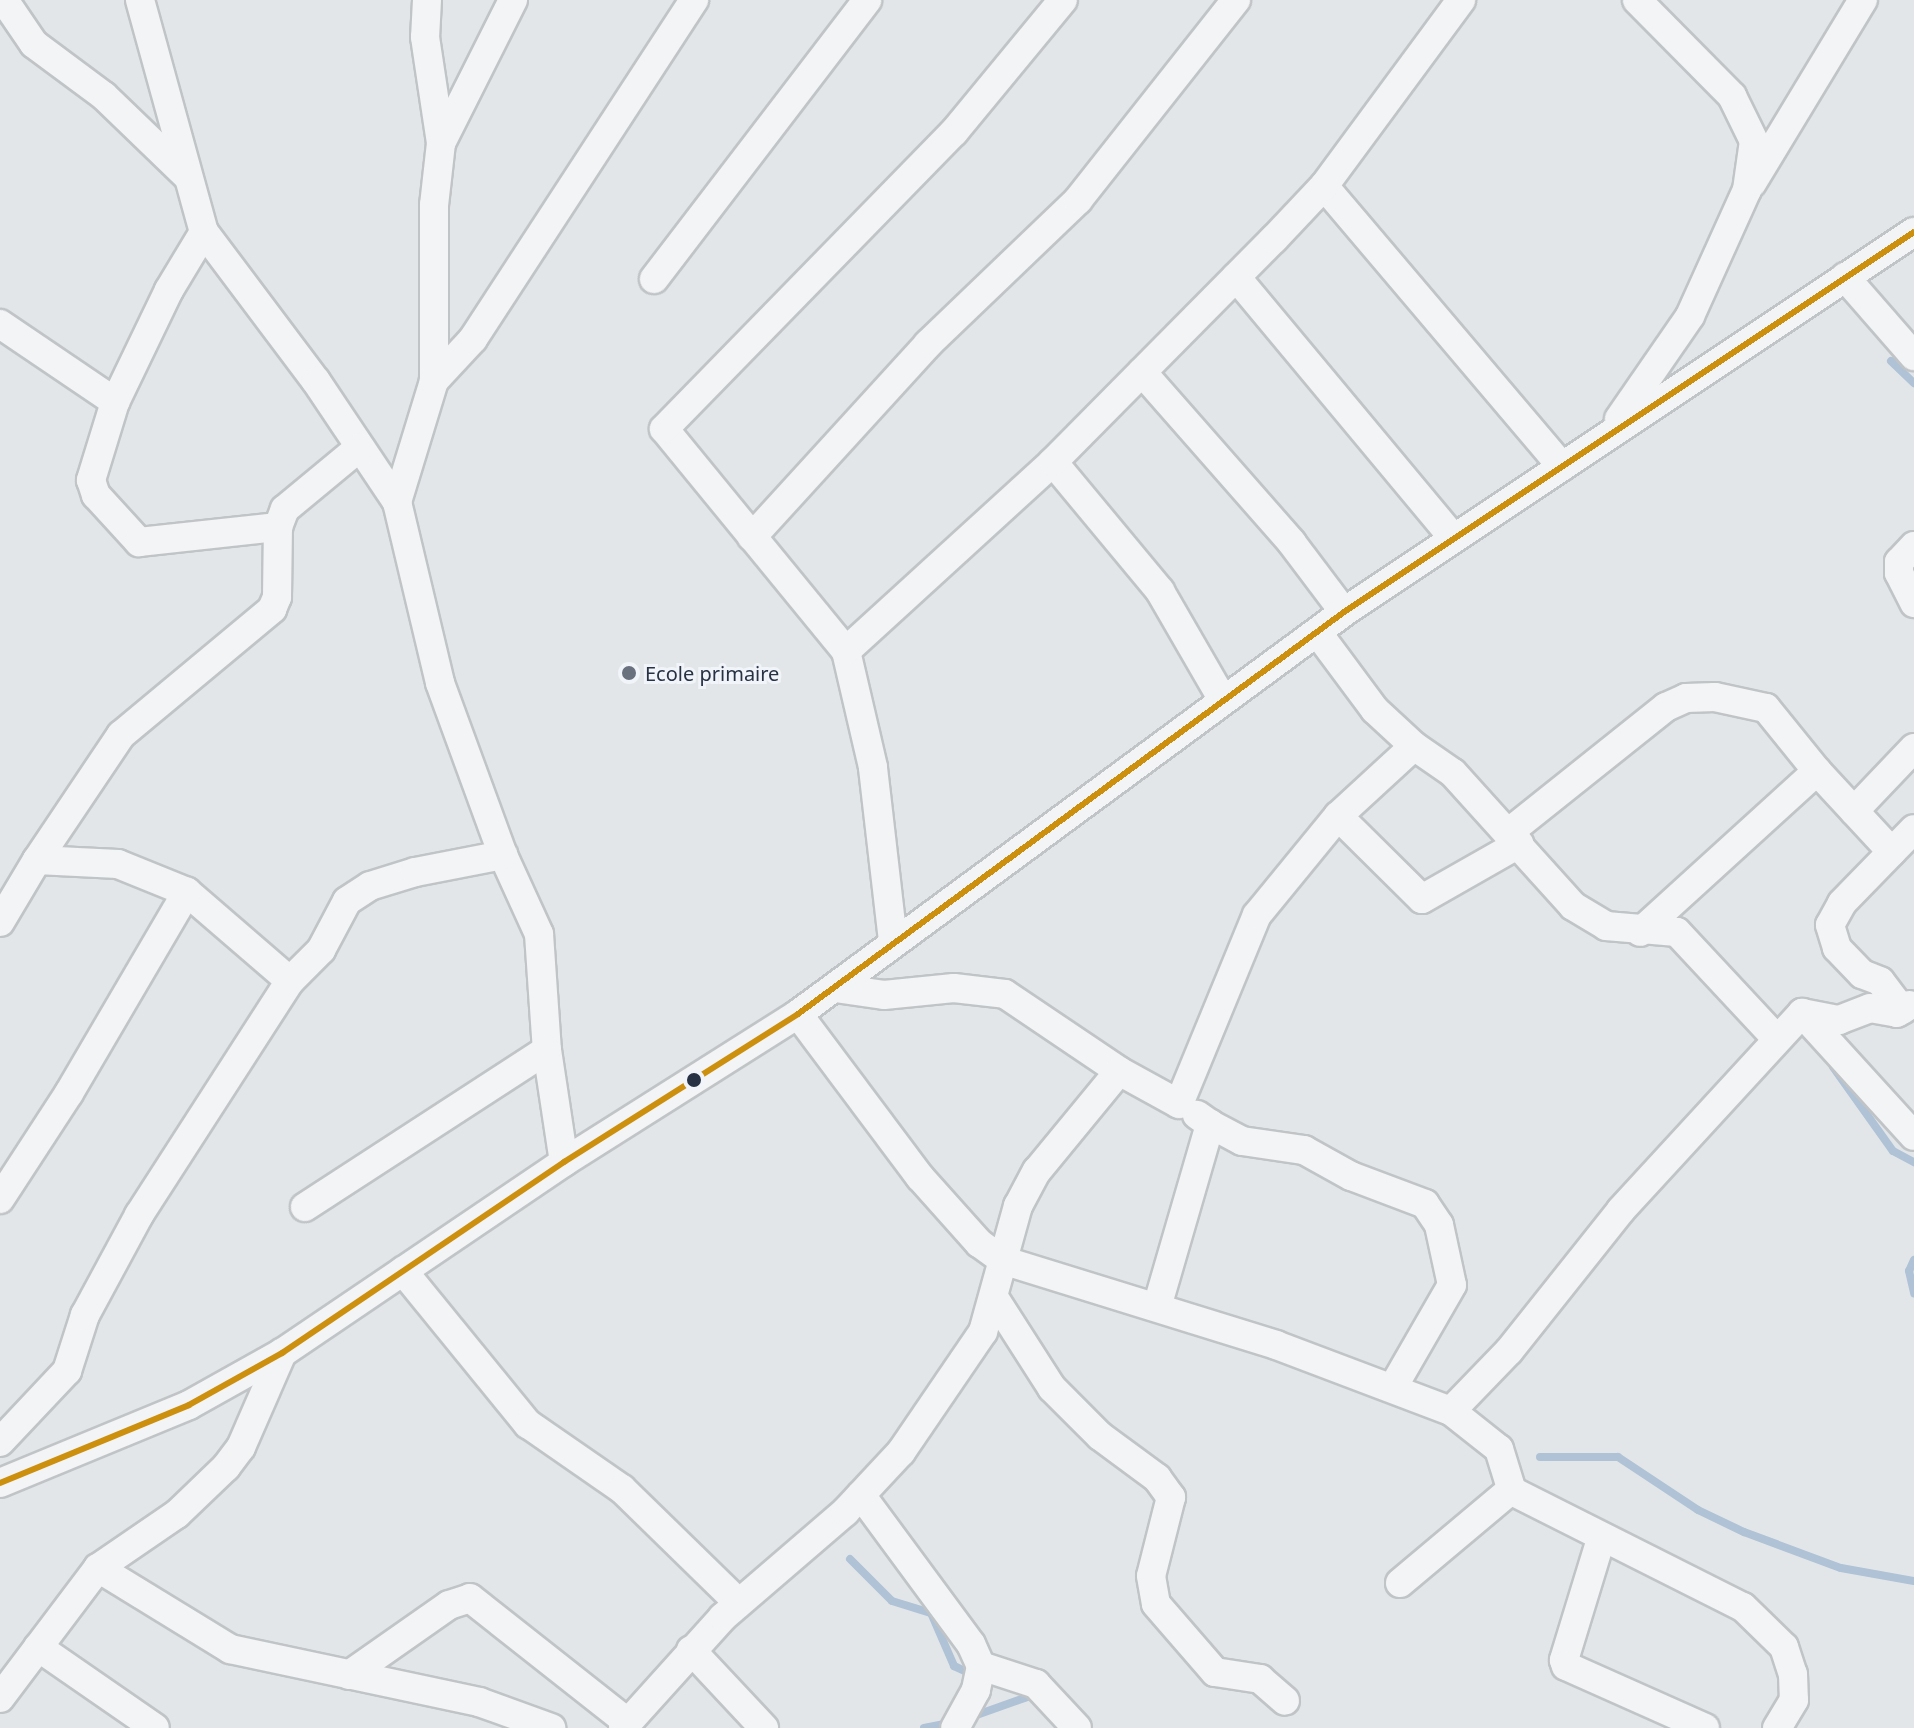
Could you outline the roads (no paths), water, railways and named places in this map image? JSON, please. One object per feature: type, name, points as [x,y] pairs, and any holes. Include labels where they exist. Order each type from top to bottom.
[{"type":"street","points":[[4,0],[34,44],[104,96],[186,176]]},
{"type":"street","points":[[140,0],[186,176],[204,232],[397,502],[440,683],[503,855],[539,934],[547,1050],[564,1162]]},
{"type":"street","points":[[397,502],[434,381],[434,205],[441,143],[425,37],[427,0]]},
{"type":"street","points":[[441,143],[513,0]]},
{"type":"street","points":[[434,381],[473,339],[694,0]]},
{"type":"street","points":[[654,279],[867,0]]},
{"type":"street","points":[[893,941],[873,767],[846,651],[664,429],[954,132],[1063,0]]},
{"type":"street","points":[[752,537],[928,344],[1078,200],[1236,0]]},
{"type":"street","points":[[846,651],[1053,462],[1324,186],[1461,0]]},
{"type":"street","points":[[1637,0],[1740,106],[1754,141],[1747,190]]},
{"type":"street","points":[[1604,439],[1664,360],[1690,316],[1747,190],[1863,0]]},
{"type":"street","points":[[1324,186],[1562,467]]},
{"type":"street","points":[[204,232],[169,290],[115,402],[91,480],[96,495],[134,540],[149,544],[278,527]]},
{"type":"street","points":[[0,1483],[189,1405],[282,1353],[564,1162],[798,1014],[893,941],[1344,612],[1914,232]]},
{"type":"street","points":[[1236,277],[1453,537]]},
{"type":"street","points":[[1845,277],[1914,356]]},
{"type":"street","points":[[0,324],[115,402]]},
{"type":"street","points":[[1142,372],[1233,474],[1344,612]]},
{"type":"street","points":[[0,922],[37,860],[121,735],[272,609],[277,597],[278,527],[289,504],[360,447]]},
{"type":"street","points":[[1053,462],[1160,591],[1223,700]]},
{"type":"street","points":[[1914,546],[1899,562],[1899,573],[1914,603]]},
{"type":"street","points":[[1317,632],[1375,710],[1414,746],[1453,773],[1573,906],[1606,926],[1640,932],[1677,932],[1776,1038]]},
{"type":"street","points":[[1338,816],[1422,899],[1514,839],[1636,729],[1686,698],[1715,697],[1766,708],[1817,771],[1892,852]]},
{"type":"street","points":[[1179,1104],[1257,915],[1338,816],[1414,746]]},
{"type":"street","points":[[1854,811],[1914,748]]},
{"type":"street","points":[[1640,932],[1817,771]]},
{"type":"street","points":[[1908,1006],[1880,981],[1862,974],[1837,948],[1830,925],[1842,903],[1914,829]]},
{"type":"street","points":[[0,1442],[67,1371],[85,1315],[139,1215],[290,981],[321,950],[347,901],[358,892],[415,872],[503,855]]},
{"type":"street","points":[[37,860],[118,864],[187,892],[290,981]]},
{"type":"street","points":[[0,1199],[69,1093],[187,892]]},
{"type":"street","points":[[835,988],[884,995],[954,988],[1005,994],[1119,1071],[1242,1141],[1304,1150],[1351,1176],[1425,1204],[1439,1225],[1452,1285],[1393,1387]]},
{"type":"street","points":[[1802,1013],[1839,1020],[1870,1008],[1908,1006]]},
{"type":"street","points":[[1451,1411],[1509,1351],[1621,1210],[1802,1013]]},
{"type":"street","points":[[1802,1013],[1914,1136]]},
{"type":"street","points":[[798,1014],[920,1177],[979,1243],[1002,1260],[1157,1307],[1393,1387],[1451,1411],[1499,1449],[1511,1490],[1601,1539],[1716,1590],[1743,1607],[1784,1647],[1794,1700],[1777,1728]]},
{"type":"street","points":[[305,1207],[547,1050]]},
{"type":"street","points":[[349,1675],[449,1605],[470,1598],[626,1726],[691,1650],[861,1495],[901,1452],[965,1362],[995,1299],[1002,1260],[1031,1180],[1119,1071]]},
{"type":"street","points":[[1157,1307],[1210,1124]]},
{"type":"street","points":[[403,1271],[528,1424],[622,1489],[739,1603]]},
{"type":"street","points":[[995,1299],[1052,1388],[1100,1436],[1157,1478],[1171,1497],[1151,1576],[1156,1604],[1215,1672],[1260,1679],[1285,1701]]},
{"type":"street","points":[[0,1698],[98,1568],[177,1514],[226,1467],[241,1447],[282,1353]]},
{"type":"street","points":[[1400,1583],[1511,1490]]},
{"type":"street","points":[[861,1495],[971,1644],[981,1666],[976,1690],[955,1728]]},
{"type":"street","points":[[1601,1539],[1566,1666],[1705,1728]]},
{"type":"street","points":[[98,1568],[218,1644],[479,1702],[551,1728]]},
{"type":"street","points":[[38,1647],[155,1728]]},
{"type":"street","points":[[691,1650],[764,1728]]},
{"type":"street","points":[[981,1666],[1036,1684],[1077,1728]]},
{"type":"waterway","points":[[1891,361],[1914,383]]},
{"type":"waterway","points":[[1833,1067],[1893,1151],[1914,1162]]},
{"type":"waterway","points":[[1914,1260],[1909,1271],[1914,1293]]},
{"type":"waterway","points":[[1540,1457],[1618,1457],[1698,1510],[1744,1532],[1841,1568],[1914,1581]]},
{"type":"waterway","points":[[850,1559],[892,1601],[931,1613],[954,1666],[973,1675]]},
{"type":"waterway","points":[[971,1717],[1030,1696]]},
{"type":"waterway","points":[[924,1728],[950,1723]]},
{"type":"place","name":"Ecole primaire","points":[[629,673]]}]
